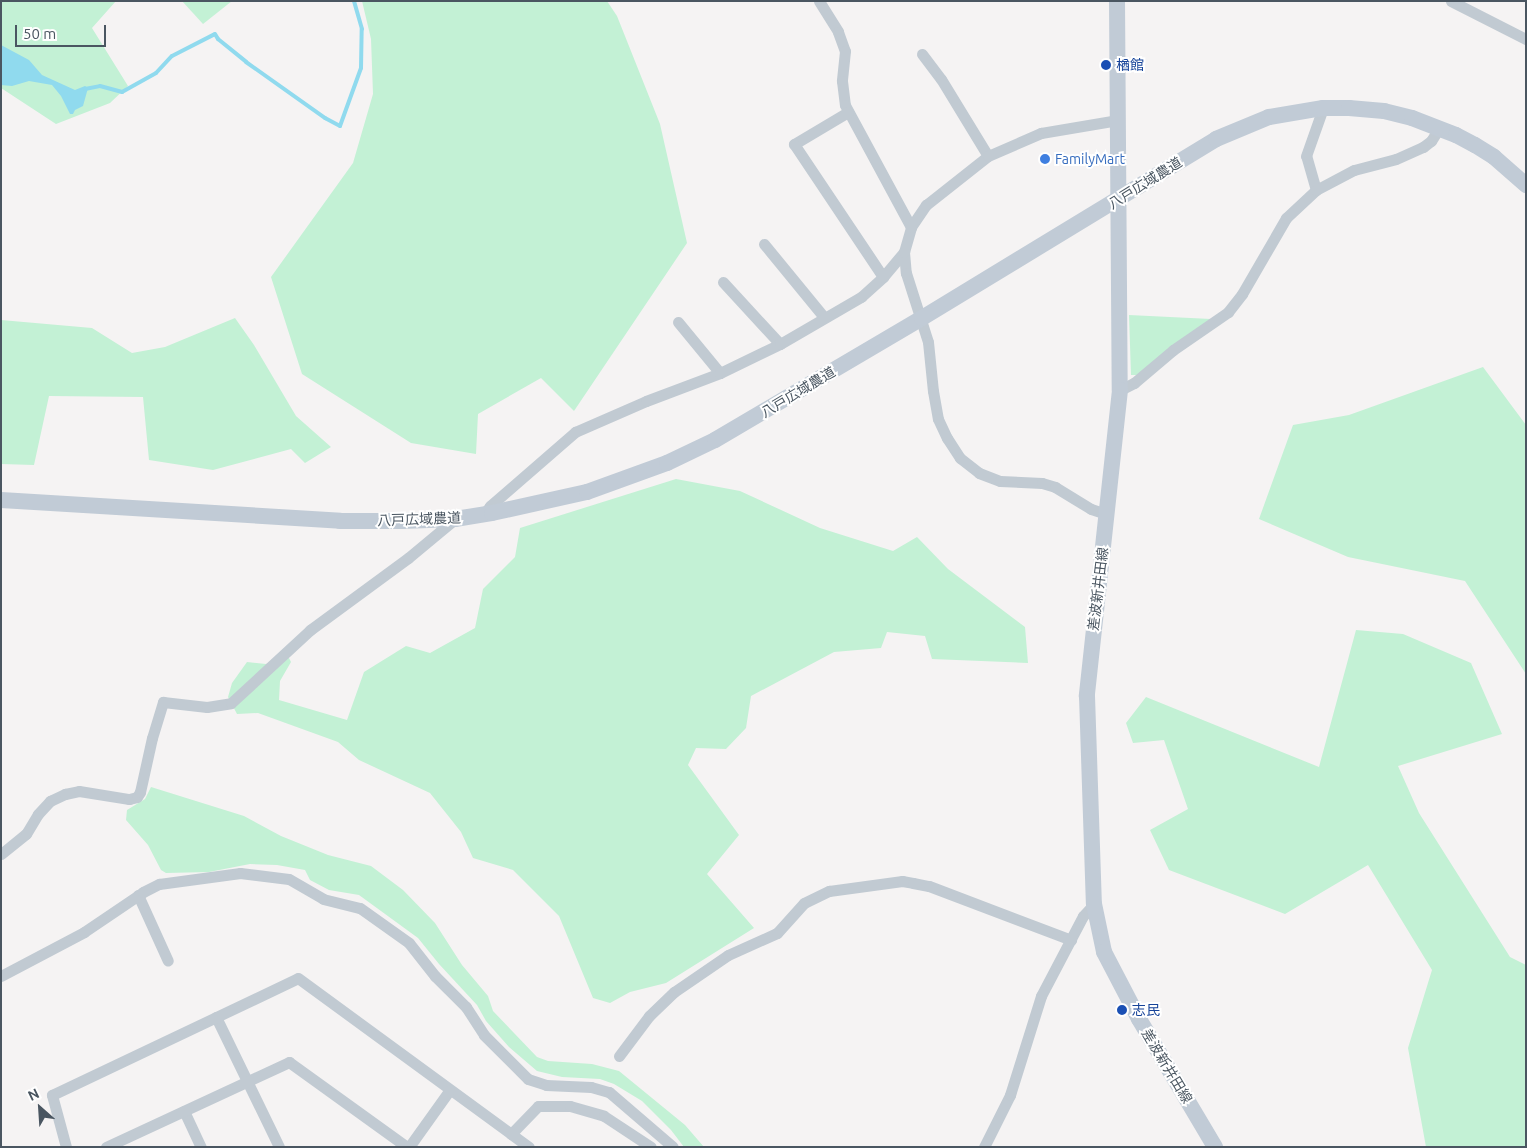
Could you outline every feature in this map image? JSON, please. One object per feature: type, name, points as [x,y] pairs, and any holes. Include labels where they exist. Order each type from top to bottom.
[{"type":"street","points":[[819,1],[838,32],[845,51],[842,81],[845,105],[911,227]]},
{"type":"street","name":"差波新井田線","points":[[1117,1],[1120,390],[1086,696],[1094,904],[1104,952],[1139,1019],[1215,1147]]},
{"type":"street","points":[[1451,1],[1526,39]]},
{"type":"street","points":[[922,54],[941,79],[988,156]]},
{"type":"street","points":[[1316,190],[1306,156],[1323,108]]},
{"type":"street","name":"八戸広域農道","points":[[1,500],[340,521],[455,519],[587,492],[667,463],[755,418],[1216,139],[1269,117],[1323,108],[1384,111],[1456,135],[1494,157],[1526,185]]},
{"type":"street","points":[[848,112],[794,144],[883,276]]},
{"type":"street","points":[[1106,514],[1090,509],[1055,487],[1042,483],[1000,481],[979,472],[960,458],[938,419],[928,342],[922,318],[906,273],[904,252],[911,227],[926,205],[988,156],[1041,133],[1118,120]]},
{"type":"street","points":[[1120,390],[1134,383],[1174,350],[1228,312],[1242,294],[1286,218],[1316,190],[1354,170],[1396,159],[1423,147],[1431,141],[1439,128]]},
{"type":"street","points":[[764,244],[824,318]]},
{"type":"street","points":[[484,514],[490,506],[575,432],[646,400],[720,373],[780,344],[861,297],[904,252]]},
{"type":"street","points":[[724,282],[780,344]]},
{"type":"street","points":[[678,322],[720,373]]},
{"type":"street","points":[[1,854],[26,834],[38,814],[50,801],[65,794],[79,791],[129,799],[137,797],[140,792],[152,738],[163,702],[207,707],[231,703],[310,630],[408,558],[455,519]]},
{"type":"street","points":[[1,976],[84,932],[138,895],[159,884],[240,873],[289,879],[323,899],[360,908],[409,943],[422,957],[435,976],[466,1007],[484,1035],[528,1079],[546,1085],[591,1087],[609,1092],[673,1147]]},
{"type":"street","points":[[619,1056],[649,1016],[674,992],[728,955],[778,934],[804,903],[829,891],[902,881],[930,886],[1071,940]]},
{"type":"street","points":[[138,895],[168,961]]},
{"type":"street","points":[[984,1147],[1010,1095],[1041,996],[1083,916],[1094,904]]},
{"type":"street","points":[[66,1147],[52,1095],[298,978],[449,1091],[529,1147]]},
{"type":"street","points":[[216,1017],[279,1147]]},
{"type":"street","points":[[106,1147],[118,1144],[246,1080],[289,1062],[408,1147],[449,1091]]},
{"type":"street","points":[[511,1134],[538,1106],[570,1106],[604,1116],[651,1147]]},
{"type":"street","points":[[184,1111],[201,1147]]},
{"type":"green space","points":[[1,1],[116,1],[92,28],[128,86],[110,103],[56,124],[1,88]]},
{"type":"green space","points":[[182,1],[232,1],[203,24]]},
{"type":"green space","points":[[362,1],[607,1],[617,16],[660,124],[687,243],[574,411],[541,378],[478,414],[476,454],[411,443],[302,374],[271,277],[353,163],[373,94],[371,39]]},
{"type":"green space","points":[[1129,315],[1211,319],[1139,375],[1131,375]]},
{"type":"green space","points":[[235,318],[254,345],[296,416],[331,447],[305,463],[291,449],[213,470],[149,460],[143,397],[49,396],[34,465],[1,464],[1,320],[92,328],[132,353],[165,347]]},
{"type":"green space","points":[[1483,367],[1526,425],[1526,674],[1465,581],[1348,557],[1259,519],[1293,425],[1349,415]]},
{"type":"green space","points":[[676,479],[740,491],[820,528],[893,551],[917,537],[948,569],[1025,627],[1028,663],[932,659],[925,636],[887,632],[881,648],[834,652],[751,696],[746,728],[726,749],[696,748],[688,765],[739,835],[707,874],[754,928],[666,983],[630,992],[610,1003],[593,998],[559,916],[513,870],[473,858],[461,832],[430,793],[359,760],[338,742],[258,713],[237,714],[228,697],[232,683],[247,662],[266,664],[287,654],[291,662],[280,681],[279,700],[347,720],[364,672],[406,646],[430,653],[475,628],[483,589],[515,557],[520,528]]},
{"type":"green space","points":[[1356,630],[1403,634],[1471,663],[1502,734],[1398,766],[1419,813],[1510,957],[1526,965],[1526,1147],[1426,1147],[1408,1048],[1432,970],[1368,865],[1285,914],[1169,870],[1150,830],[1188,809],[1164,740],[1133,743],[1126,723],[1146,697],[1319,767]]},
{"type":"green space","points":[[151,787],[244,816],[281,836],[328,855],[371,866],[403,890],[435,923],[462,965],[488,996],[493,1011],[537,1057],[548,1061],[592,1064],[619,1071],[685,1125],[704,1147],[684,1147],[671,1130],[642,1101],[614,1084],[600,1079],[562,1077],[537,1071],[509,1047],[486,1021],[477,1005],[418,938],[359,895],[329,890],[310,880],[305,870],[277,865],[250,864],[209,872],[166,873],[161,870],[148,845],[126,820],[127,810],[145,799]]},
{"type":"water","points":[[1,45],[29,60],[42,75],[75,90],[85,86],[88,88],[83,106],[75,110],[73,114],[70,114],[61,96],[52,85],[29,81],[12,86],[1,85]]},
{"type":"waterway","points":[[85,89],[100,86],[122,92],[156,73],[172,56],[215,34],[218,39],[246,62],[325,118],[340,126],[361,68],[362,29],[354,1]]},
{"type":"place","name":"楢館","points":[[1106,65]]},
{"type":"place","name":"FamilyMart","points":[[1045,159]]},
{"type":"place","name":"志民","points":[[1122,1010]]}]
